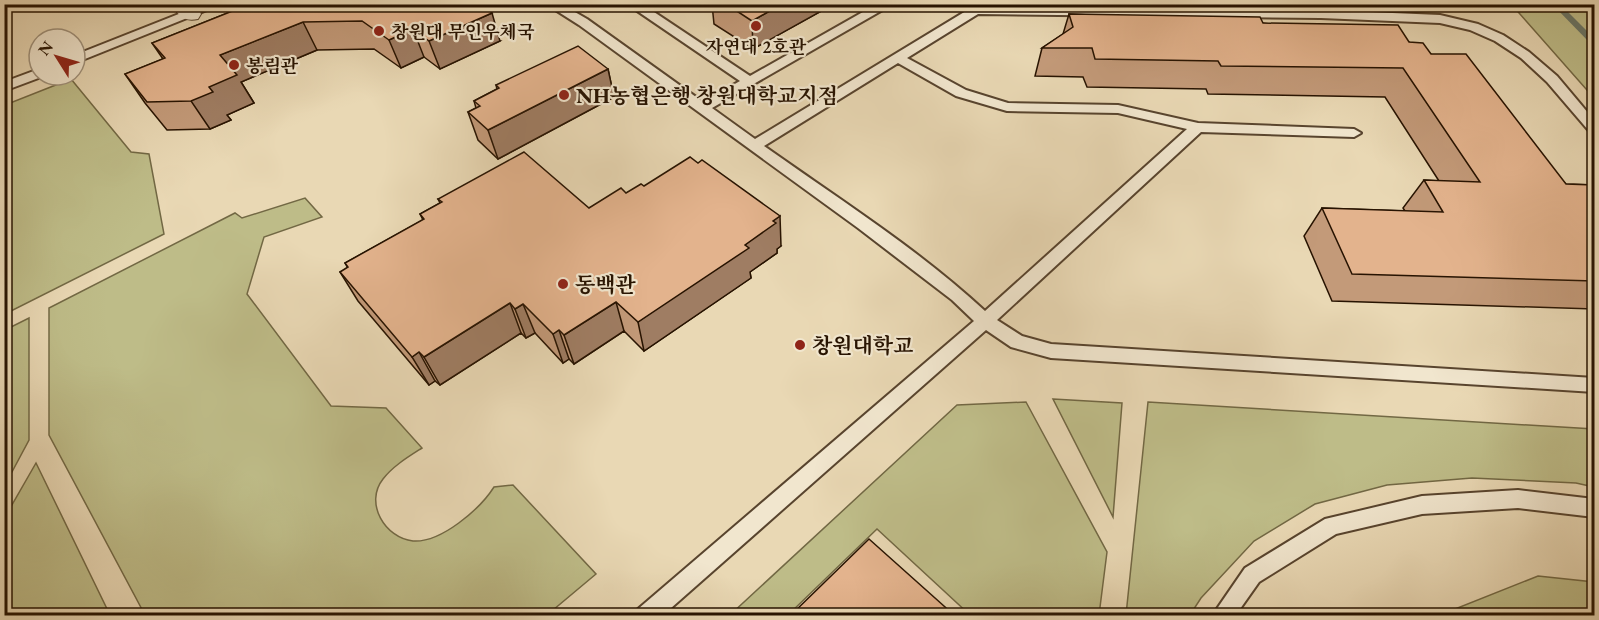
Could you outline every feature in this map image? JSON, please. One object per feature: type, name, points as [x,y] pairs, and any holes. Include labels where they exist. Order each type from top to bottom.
[{"type":"lane","points":[[87,54],[186,9],[216,4]]},
{"type":"lane","points":[[552,4],[583,22],[863,224],[958,296],[985,321],[1017,342],[1051,351],[1594,385]]},
{"type":"lane","points":[[633,4],[749,81]]},
{"type":"lane","points":[[702,108],[887,4]]},
{"type":"lane","points":[[952,4],[975,7],[1318,9],[1440,19],[1474,27],[1499,38],[1525,55],[1552,79],[1594,128]]},
{"type":"lane","points":[[754,146],[900,59],[975,7]]},
{"type":"lane","points":[[900,59],[961,93],[993,104],[1018,108],[1118,109],[1198,127],[1354,133]]},
{"type":"lane","points":[[4,87],[27,78]]},
{"type":"lane","points":[[645,615],[985,321],[1198,127]]},
{"type":"lane","points":[[1222,615],[1252,575],[1332,526],[1422,505],[1518,499],[1594,508]]},
{"type":"shaded area","points":[[1130,4],[1307,4],[1311,10],[1130,5]]},
{"type":"shaded area","points":[[1512,5],[1594,5],[1594,98]]},
{"type":"shaded area","points":[[51,87],[78,87],[131,152],[149,154],[164,234],[5,314],[5,105]]},
{"type":"shaded area","points":[[305,198],[322,217],[264,237],[247,294],[331,406],[386,408],[422,448],[391,470],[378,488],[376,498],[380,518],[394,533],[413,541],[436,536],[470,514],[494,487],[513,485],[596,574],[547,615],[145,615],[49,435],[49,308],[235,213],[242,218]]},
{"type":"shaded area","points":[[29,318],[29,440],[5,485],[5,330]]},
{"type":"shaded area","points":[[1053,399],[1122,403],[1113,517]]},
{"type":"shaded area","points":[[1026,402],[1107,552],[1099,615],[970,615],[877,529],[788,615],[730,615],[957,405]]},
{"type":"shaded area","points":[[1148,402],[1594,429],[1594,487],[1576,483],[1472,478],[1387,485],[1315,504],[1254,541],[1201,598],[1190,615],[1126,615]]},
{"type":"shaded area","points":[[36,463],[110,615],[5,615],[5,517]]},
{"type":"shaded area","points":[[1538,576],[1594,582],[1594,615],[1440,615]]},
{"type":"building","points":[[250,4],[480,4],[492,13],[429,41],[413,29],[389,40],[362,21],[303,22],[220,55],[237,75],[209,87],[213,92],[191,101],[147,102],[125,74],[165,58],[152,43]]},
{"type":"building","points":[[726,4],[782,4],[752,21]]},
{"type":"building","points":[[1069,14],[1260,17],[1263,23],[1398,25],[1409,42],[1423,43],[1431,54],[1466,54],[1566,184],[1594,185],[1594,281],[1352,274],[1322,208],[1443,212],[1424,180],[1480,182],[1403,68],[1221,66],[1218,61],[1095,59],[1092,48],[1042,48],[1073,27]]},
{"type":"building","points":[[578,46],[608,69],[488,130],[468,112],[480,106],[474,101],[499,88],[496,85]]},
{"type":"building","name":"동백관","points":[[524,152],[589,208],[621,188],[626,193],[641,184],[644,186],[690,157],[698,163],[702,160],[780,216],[773,221],[776,223],[745,245],[749,248],[638,322],[616,302],[564,335],[559,330],[553,334],[523,304],[515,309],[510,303],[424,357],[419,352],[412,357],[340,272],[348,267],[345,263],[424,219],[420,214],[442,202],[438,199]]},
{"type":"building","points":[[869,539],[954,615],[791,615]]},
{"type":"waterway","points":[[1555,4],[1594,42]]},
{"type":"place","name":"자연대 2호관","points":[[756,26]]},
{"type":"place","name":"창원대 무인우체국","points":[[379,31]]},
{"type":"place","name":"봉림관","points":[[234,65]]},
{"type":"place","name":"NH농협은행 창원대학교지점","points":[[564,95]]},
{"type":"place","name":"동백관","points":[[563,284]]},
{"type":"place","name":"창원대학교","points":[[800,345]]}]
